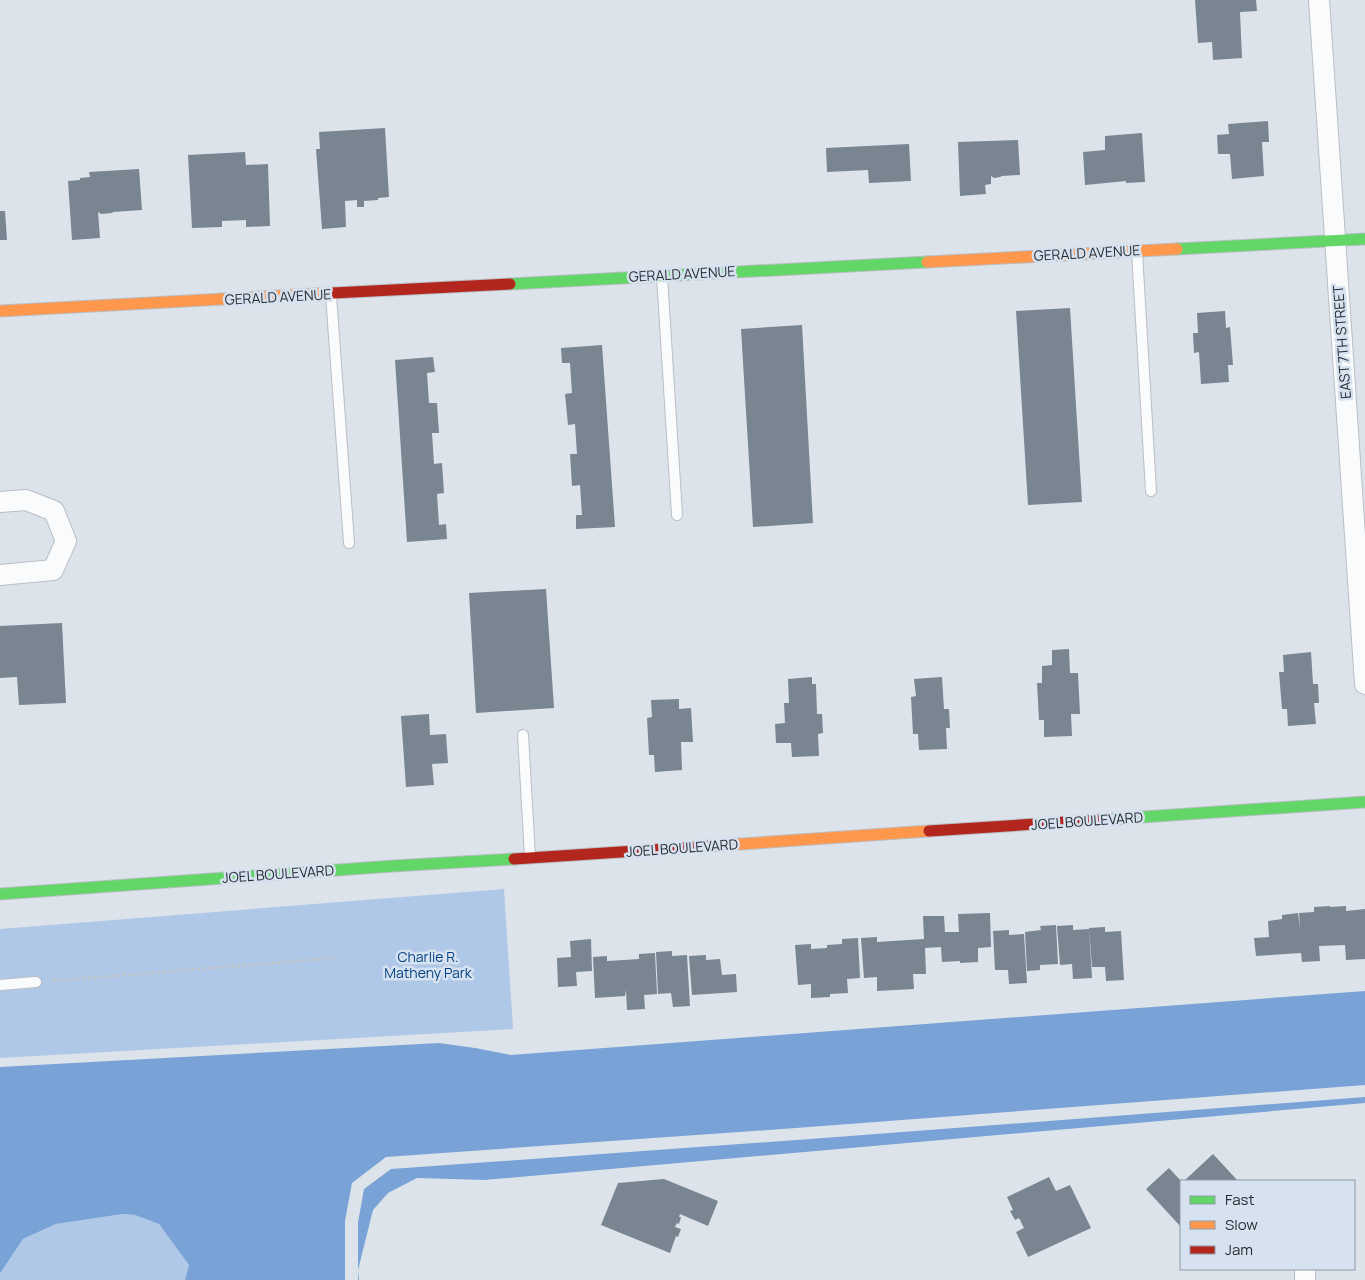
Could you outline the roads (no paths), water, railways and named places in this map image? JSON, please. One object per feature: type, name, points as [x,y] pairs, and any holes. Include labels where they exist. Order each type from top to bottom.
[{"type":"street","name":"EAST 7TH STREET","points":[[1319,0],[1365,684]]},
{"type":"street","name":"GERALD AVENUE","points":[[0,311],[1365,239]]},
{"type":"street","points":[[0,502],[26,500],[54,510],[66,541],[53,570],[0,575]]},
{"type":"street","name":"JOEL BOULEVARD","points":[[0,894],[393,866],[1365,802]]},
{"type":"lane","points":[[1137,251],[1151,491]]},
{"type":"lane","points":[[662,275],[677,515]]},
{"type":"lane","points":[[331,294],[349,543]]},
{"type":"lane","points":[[523,735],[530,858]]},
{"type":"lane","points":[[0,985],[36,982]]},
{"type":"park label","name":"Charlie R. Matheny Park","points":[[428,966]]}]
